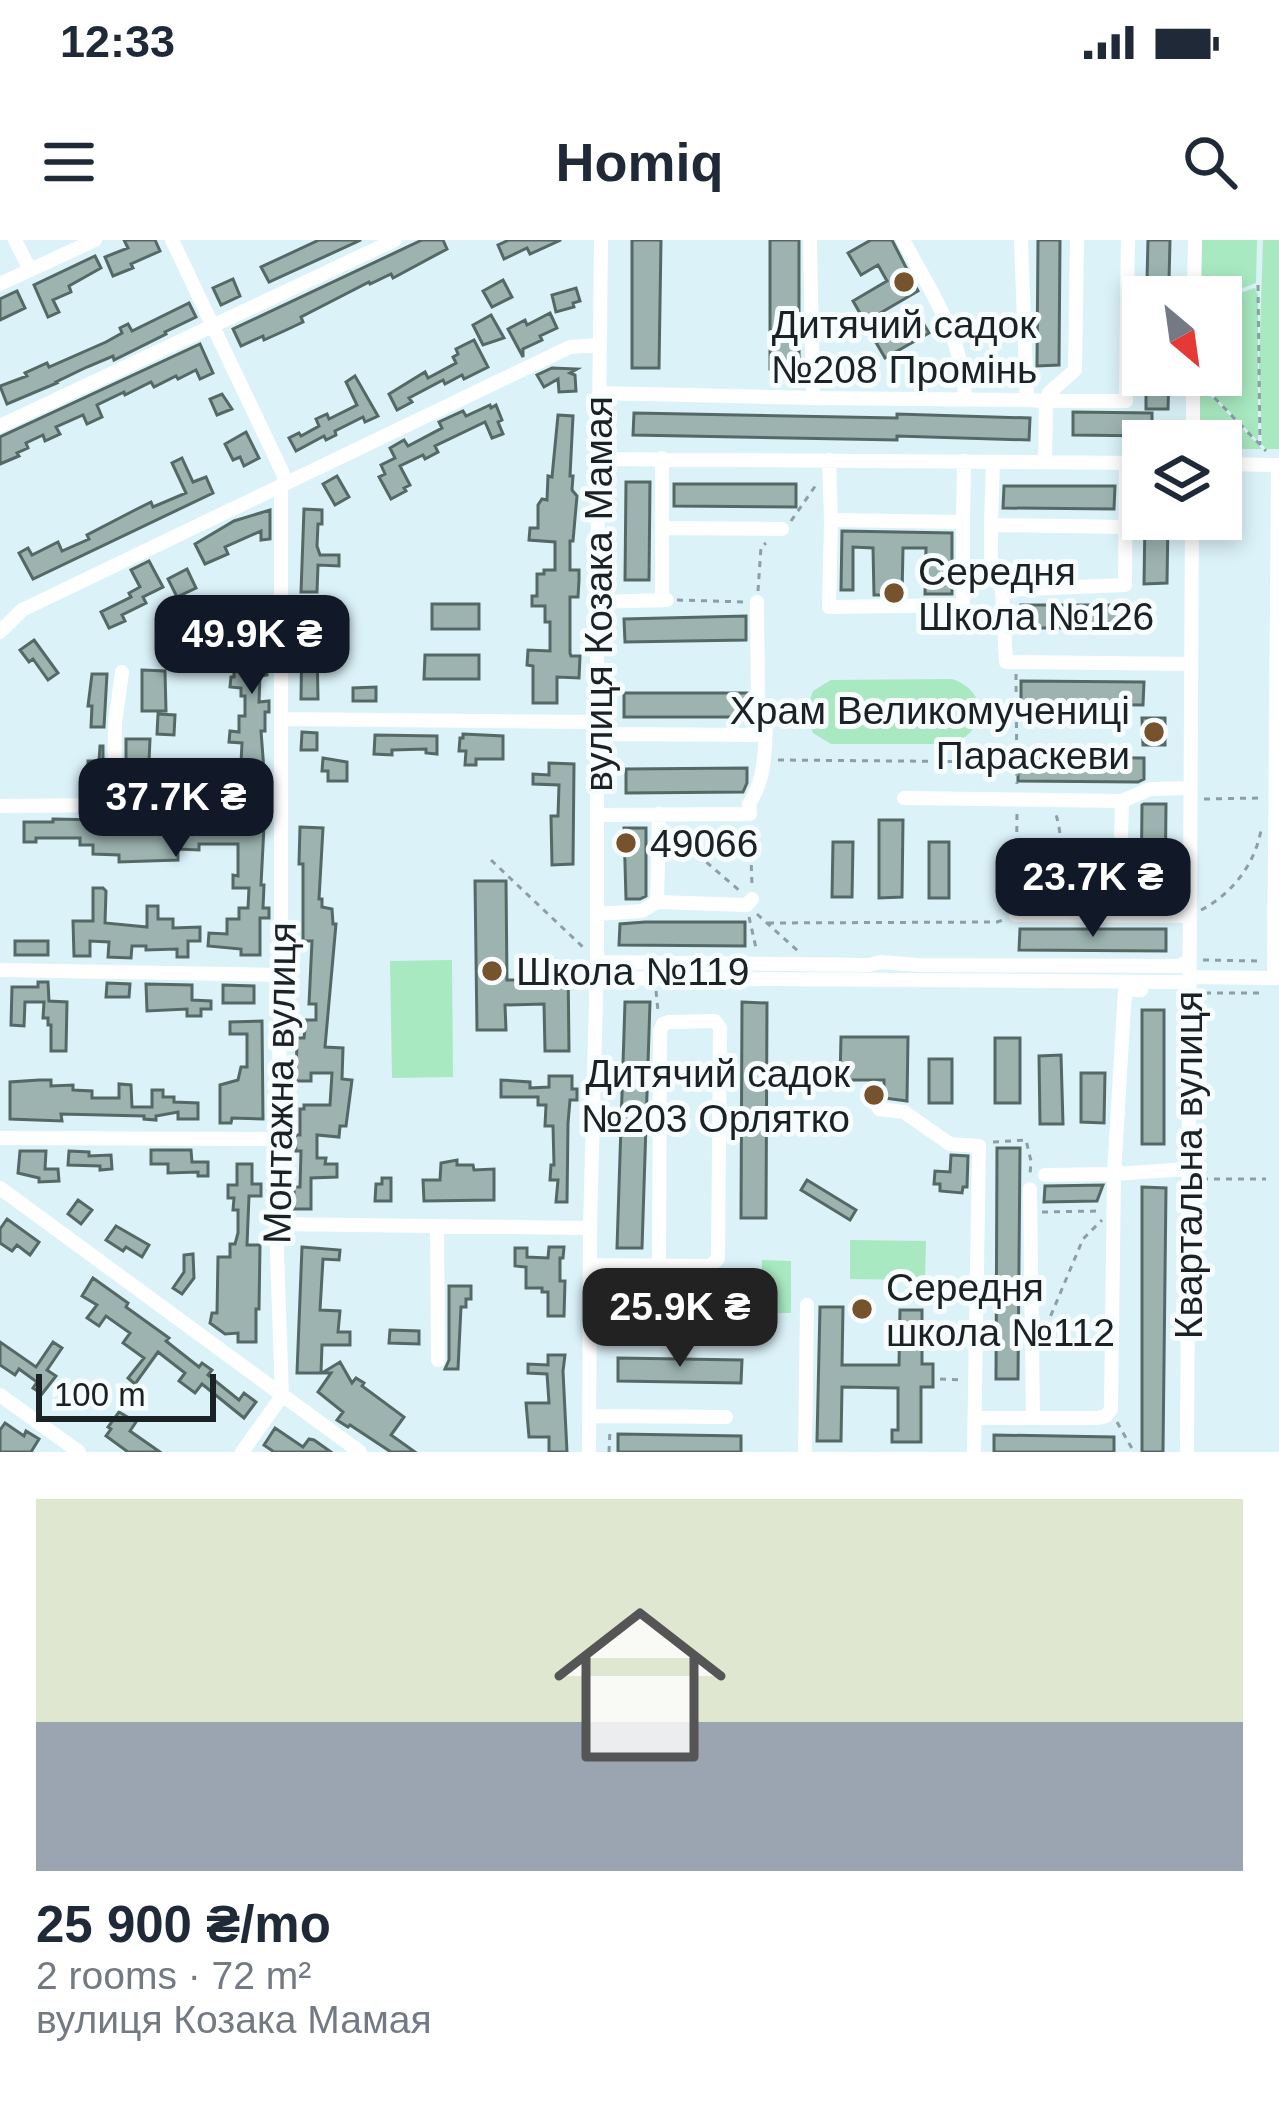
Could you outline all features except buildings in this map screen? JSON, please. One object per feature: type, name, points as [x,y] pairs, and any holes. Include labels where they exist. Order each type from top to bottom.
[{"type":"street","points":[[15,240],[30,270]]},
{"type":"street","points":[[0,284],[95,240]]},
{"type":"street","points":[[172,240],[284,483]]},
{"type":"street","points":[[0,426],[395,240]]},
{"type":"street","name":"вулиця Козака Мамая","points":[[590,1452],[601,240]]},
{"type":"street","points":[[810,240],[813,398]]},
{"type":"street","points":[[903,240],[959,349],[964,399]]},
{"type":"street","points":[[1021,240],[1027,400]]},
{"type":"street","points":[[1045,462],[1049,392],[1076,370],[1077,240]]},
{"type":"street","points":[[1128,240],[1132,276]]},
{"type":"street","points":[[1194,276],[1195,240]]},
{"type":"street","points":[[0,632],[22,610],[284,483],[570,347],[600,345]]},
{"type":"street","points":[[599,393],[1046,401],[1126,401],[1126,396]]},
{"type":"street","points":[[597,602],[665,600],[662,458]]},
{"type":"street","points":[[599,459],[829,465],[1122,463]]},
{"type":"street","points":[[975,1418],[1098,1418],[1112,1409],[1112,1210],[1125,990],[1276,978],[1275,460],[1242,462]]},
{"type":"street","points":[[829,465],[829,607],[963,605],[964,461]]},
{"type":"street","points":[[993,462],[991,558],[1003,590],[1006,662],[1191,664]]},
{"type":"street","name":"Монтажна вулиця","points":[[282,1396],[276,1139],[284,483]]},
{"type":"street","points":[[830,520],[963,522]]},
{"type":"street","points":[[992,525],[1122,527]]},
{"type":"street","points":[[662,528],[782,529]]},
{"type":"street","points":[[1003,590],[1125,585],[1125,540]]},
{"type":"street","name":"Квартальна вулиця","points":[[1187,1452],[1192,540]]},
{"type":"street","points":[[598,815],[750,814],[749,804],[764,770],[766,718],[758,710],[757,602]]},
{"type":"street","points":[[114,805],[115,724],[122,672]]},
{"type":"street","points":[[282,718],[765,734]]},
{"type":"street","points":[[904,798],[1122,801],[1150,789],[1190,794]]},
{"type":"street","points":[[1119,916],[1122,801]]},
{"type":"street","points":[[0,806],[280,809]]},
{"type":"street","points":[[657,902],[659,814]]},
{"type":"street","points":[[597,914],[642,910],[657,902],[749,902]]},
{"type":"street","points":[[1016,915],[1189,916]]},
{"type":"street","points":[[597,962],[1180,966],[1189,960]]},
{"type":"street","points":[[0,970],[281,975]]},
{"type":"street","points":[[597,979],[1188,985]]},
{"type":"street","points":[[591,1265],[710,1266],[718,1259],[720,1028],[715,1021],[669,1022],[660,1031],[658,1264]]},
{"type":"street","points":[[879,1108],[904,1112],[950,1144],[979,1146],[974,1452]]},
{"type":"street","points":[[0,1138],[276,1139]]},
{"type":"street","points":[[1045,1175],[1188,1174]]},
{"type":"street","points":[[0,1188],[360,1452]]},
{"type":"street","points":[[1030,1189],[1033,1417]]},
{"type":"street","points":[[276,1224],[590,1228]]},
{"type":"street","points":[[437,1226],[438,1360]]},
{"type":"street","points":[[805,1452],[807,1305]]},
{"type":"street","points":[[0,1396],[78,1452]]},
{"type":"street","points":[[242,1452],[282,1396]]},
{"type":"street","points":[[590,1416],[726,1417]]},
{"type":"path","points":[[1258,285],[1260,445]]},
{"type":"path","points":[[1213,396],[1275,460]]},
{"type":"path","points":[[665,600],[757,602],[761,547],[794,519],[829,465]]},
{"type":"path","points":[[768,923],[997,922],[1016,915],[1016,662]]},
{"type":"path","points":[[764,760],[1016,762]]},
{"type":"path","points":[[1190,794],[1274,799]]},
{"type":"path","points":[[1052,801],[1062,839],[1058,885]]},
{"type":"path","points":[[750,814],[749,902],[813,964]]},
{"type":"path","points":[[1189,916],[1214,903],[1235,883],[1252,861],[1263,821]]},
{"type":"path","points":[[1038,915],[1089,849],[1121,850]]},
{"type":"path","points":[[491,860],[597,962]]},
{"type":"path","points":[[1189,960],[1274,961]]},
{"type":"path","points":[[656,980],[657,1010],[663,1024]]},
{"type":"path","points":[[1188,985],[1263,993]]},
{"type":"path","points":[[979,1146],[1026,1140],[1030,1189]]},
{"type":"path","points":[[1188,1174],[1266,1179]]},
{"type":"path","points":[[1029,1213],[1112,1210]]},
{"type":"path","points":[[1032,1359],[1083,1239],[1112,1210]]},
{"type":"path","points":[[940,1379],[976,1381]]},
{"type":"path","points":[[1112,1409],[1134,1452]]},
{"type":"path","points":[[609,1452],[610,1415]]},
{"type":"green space","points":[[1200,240],[1257,240],[1256,283],[1242,288],[1242,276],[1200,276]]},
{"type":"green space","points":[[1263,240],[1279,240],[1279,449],[1266,449],[1262,444]]},
{"type":"green space","points":[[1255,288],[1258,295],[1258,441],[1214,396],[1242,396],[1242,292]]},
{"type":"green space","points":[[1198,396],[1211,396],[1234,420],[1198,420]]},
{"type":"green space","points":[[1242,428],[1262,449],[1242,449]]},
{"type":"green space","points":[[952,679],[973,692],[979,711],[972,730],[952,744],[831,744],[813,733],[805,712],[813,691],[831,680]]},
{"type":"green space","points":[[452,960],[453,1077],[392,1078],[390,961]]},
{"type":"green space","points":[[850,1240],[926,1241],[925,1280],[850,1279]]},
{"type":"green space","points":[[762,1260],[791,1261],[791,1313],[761,1313]]},
{"type":"place","name":"Дитячий садок №208 Промінь","points":[[904,282]]},
{"type":"place","name":"Середня Школа №126","points":[[894,593]]},
{"type":"place","name":"Храм Великомучениці Параскеви","points":[[1154,732]]},
{"type":"place","name":"49066","points":[[626,843]]},
{"type":"place","name":"Школа №119","points":[[492,971]]},
{"type":"place","name":"Дитячий садок №203 Орлятко","points":[[874,1095]]},
{"type":"place","name":"Середня школа №112","points":[[862,1309]]}]
